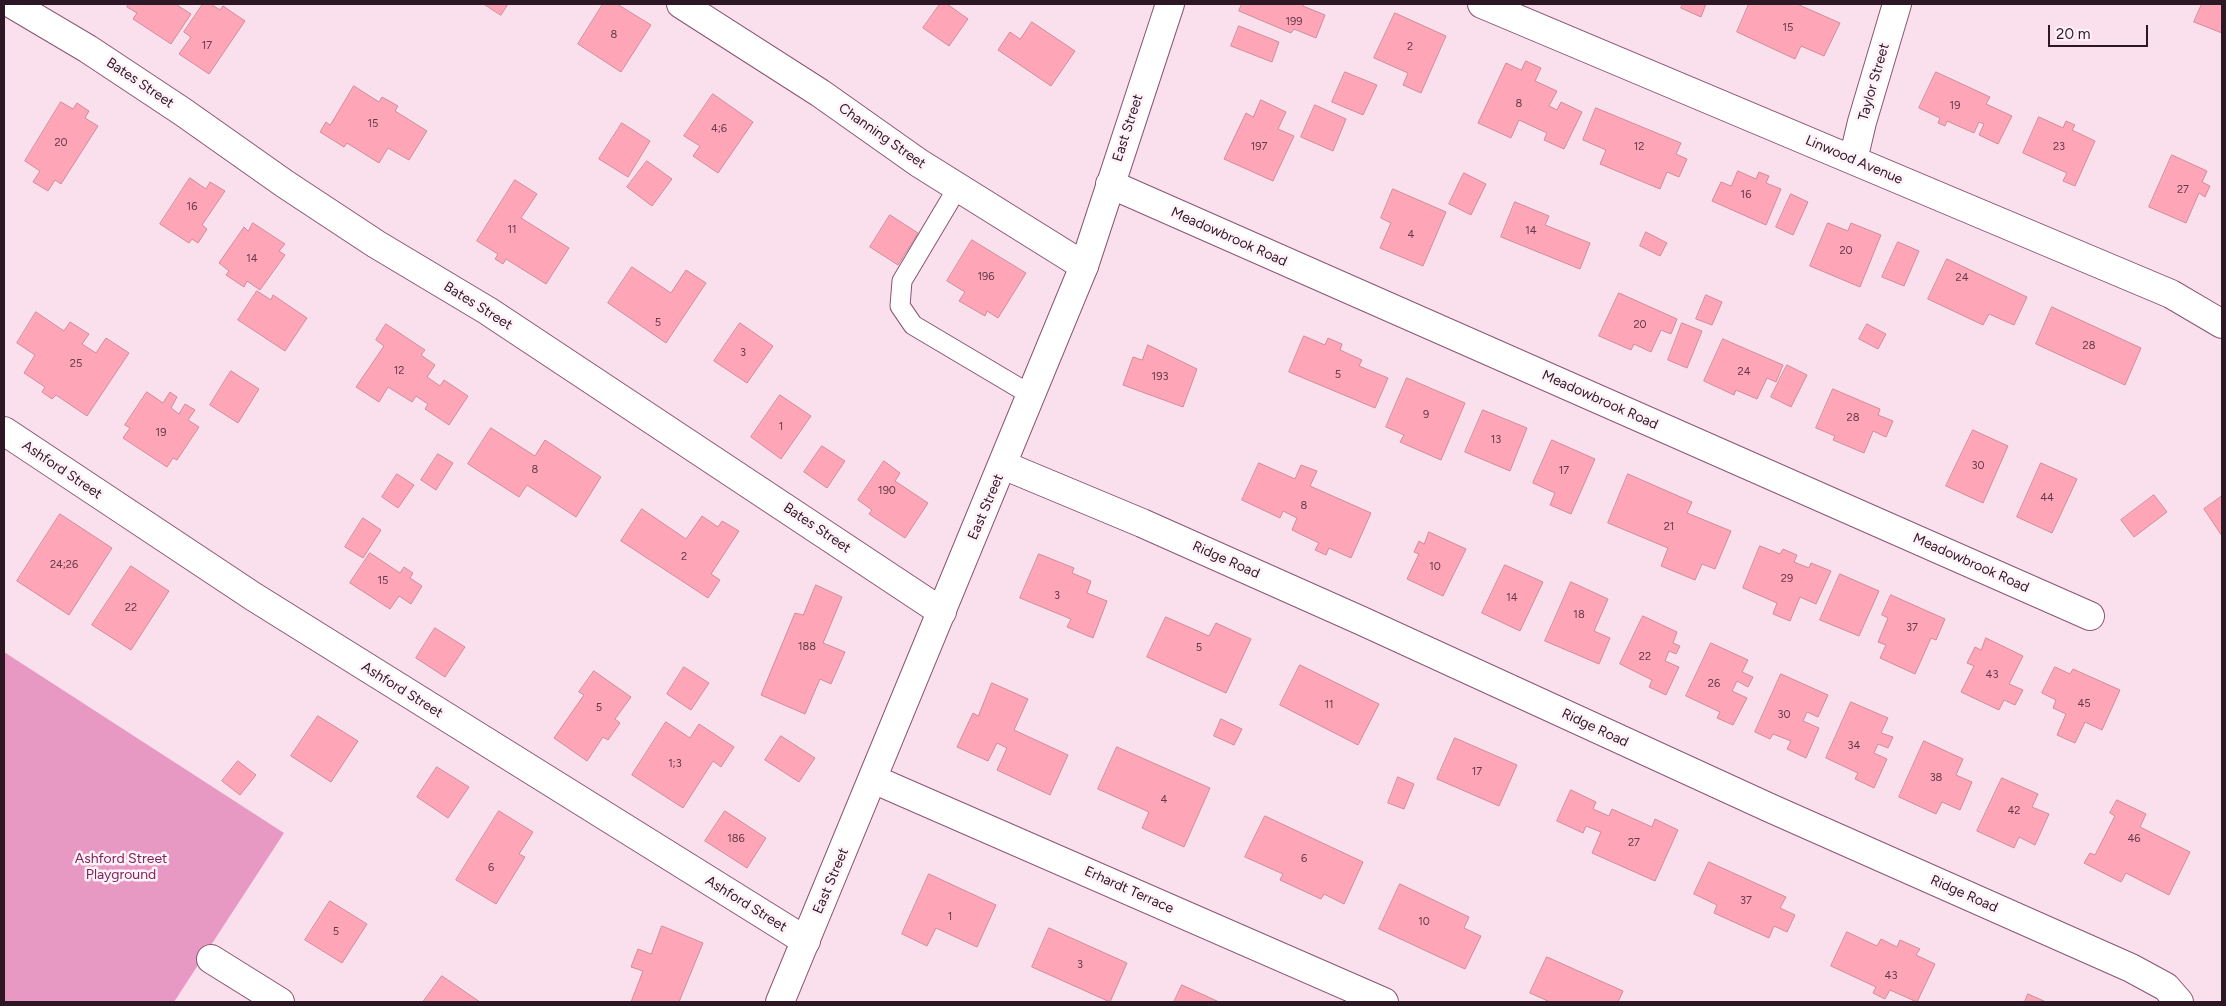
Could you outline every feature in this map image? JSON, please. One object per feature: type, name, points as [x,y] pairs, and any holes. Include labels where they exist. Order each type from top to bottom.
[{"type":"street","name":"Bates Street","points":[[12,4],[88,49],[183,112],[285,184],[368,238],[488,311],[942,612]]},
{"type":"street","name":"Channing Street","points":[[681,4],[820,93],[920,163],[1084,266]]},
{"type":"street","name":"East Street","points":[[780,1002],[1084,266],[1170,4]]},
{"type":"street","name":"Linwood Avenue","points":[[1482,4],[2172,294],[2222,324]]},
{"type":"street","name":"Taylor Street","points":[[1853,160],[1862,122],[1897,4]]},
{"type":"street","name":"Meadowbrook Road","points":[[1110,184],[2090,616]]},
{"type":"street","name":"Ashford Street","points":[[4,432],[254,597],[806,941]]},
{"type":"street","name":"Ridge Road","points":[[1003,465],[1142,523],[1362,621],[1770,808],[2131,968],[2166,988],[2179,1002]]},
{"type":"street","name":"Erhardt Terrace","points":[[873,779],[1384,1002]]},
{"type":"street","points":[[211,959],[280,1002]]},
{"type":"lane","points":[[958,187],[902,281],[900,306],[913,324],[1031,396]]},
{"type":"green space","name":"Ashford Street Playground","points":[[4,652],[284,833],[174,1002],[4,1002]]},
{"type":"building","points":[[129,4],[178,4],[191,14],[171,44],[133,19],[137,13],[127,7]]},
{"type":"building","points":[[203,4],[211,4],[220,10],[223,6],[245,21],[209,74],[179,54],[191,37],[184,32]]},
{"type":"building","points":[[484,4],[508,4],[501,15]]},
{"type":"building","points":[[603,4],[617,4],[651,25],[621,72],[578,44]]},
{"type":"building","points":[[940,4],[947,4],[968,19],[949,46],[923,28]]},
{"type":"building","points":[[1242,4],[1304,4],[1303,6],[1325,15],[1316,38],[1294,29],[1291,33],[1239,11]]},
{"type":"building","points":[[1683,4],[1706,4],[1701,17],[1681,8]]},
{"type":"building","points":[[1749,4],[1797,4],[1840,23],[1824,56],[1801,46],[1795,59],[1737,32]]},
{"type":"building","points":[[2202,4],[2222,4],[2222,33],[2194,22]]},
{"type":"building","points":[[1395,13],[1446,36],[1421,93],[1403,85],[1408,73],[1374,58]]},
{"type":"building","points":[[1032,22],[1075,51],[1051,86],[998,50],[1010,32],[1020,39]]},
{"type":"building","points":[[1239,26],[1279,42],[1272,62],[1231,46]]},
{"type":"building","points":[[1526,61],[1541,68],[1535,81],[1557,91],[1549,106],[1557,110],[1561,102],[1582,112],[1564,149],[1544,140],[1547,133],[1519,120],[1511,138],[1478,123],[1506,63],[1521,70]]},
{"type":"building","points":[[1345,72],[1377,85],[1363,115],[1332,102]]},
{"type":"building","points":[[1936,72],[1990,97],[1986,104],[2012,116],[1998,144],[1979,135],[1984,124],[1979,122],[1974,133],[1947,121],[1945,126],[1938,123],[1940,118],[1919,108]]},
{"type":"building","points":[[354,86],[379,102],[382,97],[398,106],[395,111],[427,131],[409,160],[388,148],[379,163],[347,143],[344,147],[320,132],[326,122],[330,125]]},
{"type":"building","points":[[713,94],[753,122],[718,173],[693,156],[700,146],[684,136]]},
{"type":"building","points":[[1261,100],[1286,112],[1278,129],[1294,136],[1273,181],[1224,159],[1246,113],[1253,117]]},
{"type":"building","points":[[61,102],[73,109],[77,103],[89,111],[85,118],[98,126],[61,184],[55,180],[48,191],[33,182],[40,171],[25,161]]},
{"type":"building","points":[[1315,105],[1346,119],[1333,151],[1301,137]]},
{"type":"building","points":[[1596,108],[1681,143],[1676,154],[1687,159],[1679,177],[1667,172],[1660,189],[1600,164],[1606,150],[1583,140]]},
{"type":"building","points":[[2039,117],[2063,128],[2066,121],[2075,125],[2072,130],[2095,141],[2075,186],[2063,181],[2067,173],[2023,153]]},
{"type":"building","points":[[622,123],[650,141],[628,177],[599,159]]},
{"type":"building","points":[[2172,155],[2207,171],[2202,182],[2210,186],[2205,197],[2199,193],[2186,223],[2149,207]]},
{"type":"building","points":[[647,161],[672,179],[652,206],[627,187]]},
{"type":"building","points":[[1738,171],[1756,179],[1759,172],[1769,176],[1766,183],[1781,189],[1766,225],[1712,201],[1721,182],[1731,186]]},
{"type":"building","points":[[1464,173],[1486,184],[1471,215],[1449,204]]},
{"type":"building","points":[[190,178],[206,189],[210,182],[225,191],[202,225],[207,229],[198,243],[192,239],[189,243],[160,224]]},
{"type":"building","points":[[515,180],[537,194],[521,218],[569,248],[546,284],[506,259],[503,264],[495,259],[498,254],[477,241]]},
{"type":"building","points":[[1393,189],[1446,212],[1423,266],[1380,248],[1391,223],[1381,218]]},
{"type":"building","points":[[1791,194],[1808,202],[1793,235],[1776,227]]},
{"type":"building","points":[[1515,202],[1549,216],[1545,225],[1590,243],[1580,269],[1501,237]]},
{"type":"building","points":[[890,215],[918,233],[898,265],[870,247]]},
{"type":"building","points":[[253,223],[285,244],[279,251],[285,255],[260,290],[247,281],[244,287],[226,275],[229,271],[219,263],[244,227],[248,231]]},
{"type":"building","points":[[1828,223],[1848,231],[1851,223],[1881,235],[1860,287],[1810,266]]},
{"type":"building","points":[[1646,232],[1667,243],[1660,256],[1640,246]]},
{"type":"building","points":[[972,240],[1026,273],[998,318],[987,311],[985,316],[959,301],[965,292],[947,281]]},
{"type":"building","points":[[1898,242],[1919,251],[1904,286],[1882,277]]},
{"type":"building","points":[[1947,259],[2027,297],[2014,325],[1989,314],[1983,325],[1928,299]]},
{"type":"building","points":[[632,267],[671,293],[686,270],[706,283],[666,343],[608,303]]},
{"type":"building","points":[[257,291],[271,300],[273,295],[307,318],[285,351],[238,320]]},
{"type":"building","points":[[1619,293],[1677,319],[1671,334],[1661,330],[1651,352],[1634,344],[1631,350],[1599,336]]},
{"type":"building","points":[[1706,295],[1722,302],[1712,325],[1696,319]]},
{"type":"building","points":[[2052,307],[2141,348],[2125,385],[2036,344]]},
{"type":"building","points":[[36,312],[64,331],[70,322],[89,334],[82,344],[96,353],[106,338],[129,353],[87,416],[56,395],[52,399],[42,392],[45,387],[24,373],[35,355],[17,343]]},
{"type":"building","points":[[740,323],[773,346],[747,383],[714,361]]},
{"type":"building","points":[[1682,323],[1702,331],[1687,368],[1668,360]]},
{"type":"building","points":[[386,324],[425,350],[421,355],[435,365],[427,377],[440,386],[444,380],[468,396],[449,425],[425,409],[428,404],[416,396],[412,402],[388,387],[379,402],[356,387],[384,346],[376,340]]},
{"type":"building","points":[[1867,324],[1886,334],[1878,349],[1859,339]]},
{"type":"building","points":[[1304,336],[1325,345],[1328,338],[1342,344],[1340,350],[1362,360],[1359,366],[1388,378],[1375,408],[1289,372]]},
{"type":"building","points":[[1723,339],[1783,365],[1776,382],[1767,378],[1757,399],[1736,390],[1734,395],[1704,381]]},
{"type":"building","points":[[1148,345],[1197,369],[1183,407],[1123,385],[1133,357],[1142,360]]},
{"type":"building","points":[[1787,365],[1807,375],[1791,407],[1771,397]]},
{"type":"building","points":[[231,371],[259,389],[238,423],[210,405]]},
{"type":"building","points":[[1407,378],[1465,403],[1441,460],[1400,442],[1404,435],[1386,427]]},
{"type":"building","points":[[1833,389],[1880,409],[1878,415],[1893,421],[1886,437],[1873,431],[1864,453],[1833,440],[1835,436],[1816,428]]},
{"type":"building","points":[[147,392],[163,403],[170,392],[177,397],[171,408],[179,414],[185,404],[195,410],[188,420],[199,427],[177,460],[173,458],[167,467],[123,438],[130,428],[125,425]]},
{"type":"building","points":[[780,395],[811,416],[781,459],[751,437]]},
{"type":"building","points":[[1483,410],[1527,428],[1510,471],[1465,452]]},
{"type":"building","points":[[491,428],[535,456],[545,440],[601,477],[576,517],[527,485],[519,497],[468,464]]},
{"type":"building","points":[[1973,430],[2008,446],[1983,503],[1946,486]]},
{"type":"building","points":[[1552,440],[1595,459],[1571,514],[1550,505],[1555,493],[1533,483]]},
{"type":"building","points":[[822,446],[845,461],[827,488],[804,472]]},
{"type":"building","points":[[438,454],[453,463],[436,490],[421,480]]},
{"type":"building","points":[[884,461],[900,473],[895,481],[928,503],[905,538],[869,514],[872,510],[858,500]]},
{"type":"building","points":[[1259,463],[1295,479],[1301,465],[1317,471],[1310,486],[1371,513],[1351,558],[1329,548],[1326,555],[1315,550],[1319,543],[1292,530],[1297,518],[1283,511],[1280,518],[1242,500]]},
{"type":"building","points":[[2041,463],[2077,479],[2052,533],[2017,517]]},
{"type":"building","points":[[397,474],[414,485],[398,508],[382,497]]},
{"type":"building","points":[[1628,474],[1692,502],[1687,513],[1731,531],[1715,569],[1702,564],[1695,580],[1661,566],[1668,548],[1608,523]]},
{"type":"building","points":[[2154,495],[2167,512],[2134,537],[2121,520]]},
{"type":"building","points":[[2222,496],[2222,536],[2204,509]]},
{"type":"building","points":[[642,509],[686,539],[702,516],[718,527],[722,521],[739,531],[711,574],[720,580],[708,598],[621,541]]},
{"type":"building","points":[[60,514],[112,548],[69,615],[17,581]]},
{"type":"building","points":[[363,518],[381,530],[363,558],[345,547]]},
{"type":"building","points":[[1429,532],[1466,549],[1443,596],[1407,579],[1419,554],[1414,552],[1419,541],[1424,544]]},
{"type":"building","points":[[1760,546],[1780,554],[1783,549],[1797,555],[1794,562],[1809,568],[1811,563],[1831,571],[1816,604],[1800,597],[1790,621],[1773,614],[1777,603],[1743,588]]},
{"type":"building","points":[[370,553],[400,573],[404,567],[413,573],[410,578],[422,586],[411,604],[399,596],[390,609],[350,583]]},
{"type":"building","points":[[1039,554],[1074,568],[1072,573],[1091,581],[1087,593],[1107,601],[1093,638],[1067,627],[1071,619],[1020,598]]},
{"type":"building","points":[[1505,565],[1543,582],[1520,631],[1482,613]]},
{"type":"building","points":[[131,566],[169,591],[131,650],[92,625]]},
{"type":"building","points":[[1840,574],[1879,591],[1859,636],[1820,620]]},
{"type":"building","points":[[1571,582],[1608,599],[1594,631],[1610,638],[1599,664],[1545,641]]},
{"type":"building","points":[[816,585],[842,597],[823,643],[845,652],[831,684],[820,679],[805,714],[761,695],[795,613],[803,615]]},
{"type":"building","points":[[1891,595],[1945,619],[1936,640],[1931,638],[1915,674],[1880,658],[1886,645],[1878,642],[1888,618],[1882,615]]},
{"type":"building","points":[[1643,616],[1677,632],[1673,643],[1680,646],[1676,654],[1669,651],[1665,661],[1679,667],[1666,695],[1649,687],[1652,680],[1620,664]]},
{"type":"building","points":[[1166,617],[1209,636],[1216,623],[1251,639],[1226,693],[1147,657]]},
{"type":"building","points":[[435,628],[465,647],[445,677],[416,658]]},
{"type":"building","points":[[1986,638],[2023,656],[2009,684],[2023,690],[2015,705],[2004,700],[1999,710],[1961,692],[1974,666],[1967,663],[1975,647],[1981,650]]},
{"type":"building","points":[[1711,643],[1748,660],[1742,672],[1753,677],[1748,687],[1737,681],[1732,691],[1747,698],[1733,725],[1717,718],[1720,712],[1686,696]]},
{"type":"building","points":[[1300,665],[1379,704],[1358,745],[1280,705]]},
{"type":"building","points":[[684,667],[709,683],[691,710],[667,694]]},
{"type":"building","points":[[2055,667],[2070,674],[2073,669],[2120,690],[2102,730],[2085,722],[2075,743],[2057,735],[2066,714],[2053,708],[2056,700],[2042,693]]},
{"type":"building","points":[[594,671],[631,697],[615,719],[620,723],[608,740],[603,737],[587,761],[554,738],[584,695],[579,692]]},
{"type":"building","points":[[1781,674],[1828,695],[1818,717],[1807,712],[1803,721],[1819,728],[1806,758],[1787,749],[1791,741],[1773,734],[1770,739],[1755,732]]},
{"type":"building","points":[[992,683],[1028,699],[1014,730],[1068,755],[1050,795],[997,770],[1007,748],[997,743],[988,761],[957,747],[973,713],[978,716]]},
{"type":"building","points":[[1851,702],[1888,718],[1881,733],[1893,737],[1888,748],[1878,744],[1874,753],[1887,759],[1874,788],[1855,779],[1858,773],[1826,758]]},
{"type":"building","points":[[318,716],[358,741],[331,782],[291,756]]},
{"type":"building","points":[[1221,719],[1242,729],[1234,745],[1214,736]]},
{"type":"building","points":[[666,722],[690,738],[699,724],[734,747],[721,767],[713,761],[683,808],[632,775]]},
{"type":"building","points":[[781,736],[815,758],[799,782],[765,760]]},
{"type":"building","points":[[1455,738],[1517,765],[1499,806],[1437,779]]},
{"type":"building","points":[[1924,741],[1963,759],[1956,775],[1972,782],[1960,810],[1942,802],[1936,814],[1899,797]]},
{"type":"building","points":[[1117,747],[1210,788],[1184,847],[1142,828],[1149,812],[1098,789]]},
{"type":"building","points":[[238,761],[256,775],[240,795],[222,781]]},
{"type":"building","points":[[437,767],[469,787],[448,818],[417,797]]},
{"type":"building","points":[[1398,777],[1414,784],[1404,809],[1388,803]]},
{"type":"building","points":[[2002,778],[2038,794],[2032,807],[2049,814],[2035,845],[2019,837],[2014,848],[1977,831]]},
{"type":"building","points":[[1571,790],[1596,802],[1593,809],[1609,816],[1612,809],[1652,827],[1655,819],[1678,830],[1655,881],[1592,853],[1601,832],[1586,826],[1583,833],[1557,821]]},
{"type":"building","points":[[2117,800],[2146,814],[2140,827],[2190,852],[2169,895],[2126,873],[2121,882],[2084,863],[2090,853],[2095,855],[2115,816],[2110,813]]},
{"type":"building","points":[[499,811],[533,832],[519,854],[525,857],[496,904],[456,880]]},
{"type":"building","points":[[725,811],[766,838],[747,868],[705,841]]},
{"type":"building","points":[[1265,816],[1363,862],[1344,904],[1324,894],[1321,899],[1280,880],[1283,874],[1245,857]]},
{"type":"building","points":[[1709,862],[1786,897],[1780,908],[1795,915],[1787,932],[1774,926],[1769,938],[1714,913],[1717,905],[1694,894]]},
{"type":"building","points":[[929,874],[996,905],[977,947],[936,928],[927,946],[902,934]]},
{"type":"building","points":[[1400,884],[1469,917],[1464,928],[1481,936],[1465,969],[1379,929]]},
{"type":"building","points":[[330,901],[367,924],[342,963],[305,940]]},
{"type":"building","points":[[662,926],[703,943],[679,1002],[631,1002],[643,971],[631,967],[638,949],[651,954]]},
{"type":"building","points":[[1049,928],[1127,963],[1110,1002],[1032,967]]},
{"type":"building","points":[[1847,932],[1877,946],[1881,939],[1897,947],[1900,940],[1920,949],[1916,955],[1935,964],[1917,1002],[1890,990],[1885,999],[1873,993],[1876,987],[1831,966]]},
{"type":"building","points":[[1547,957],[1623,991],[1618,1002],[1550,1002],[1530,993]]},
{"type":"building","points":[[442,976],[480,1002],[423,1002]]},
{"type":"building","points":[[1182,985],[1219,1002],[1174,1002]]},
{"type":"building","points":[[2028,994],[2046,1002],[2025,1002]]}]
